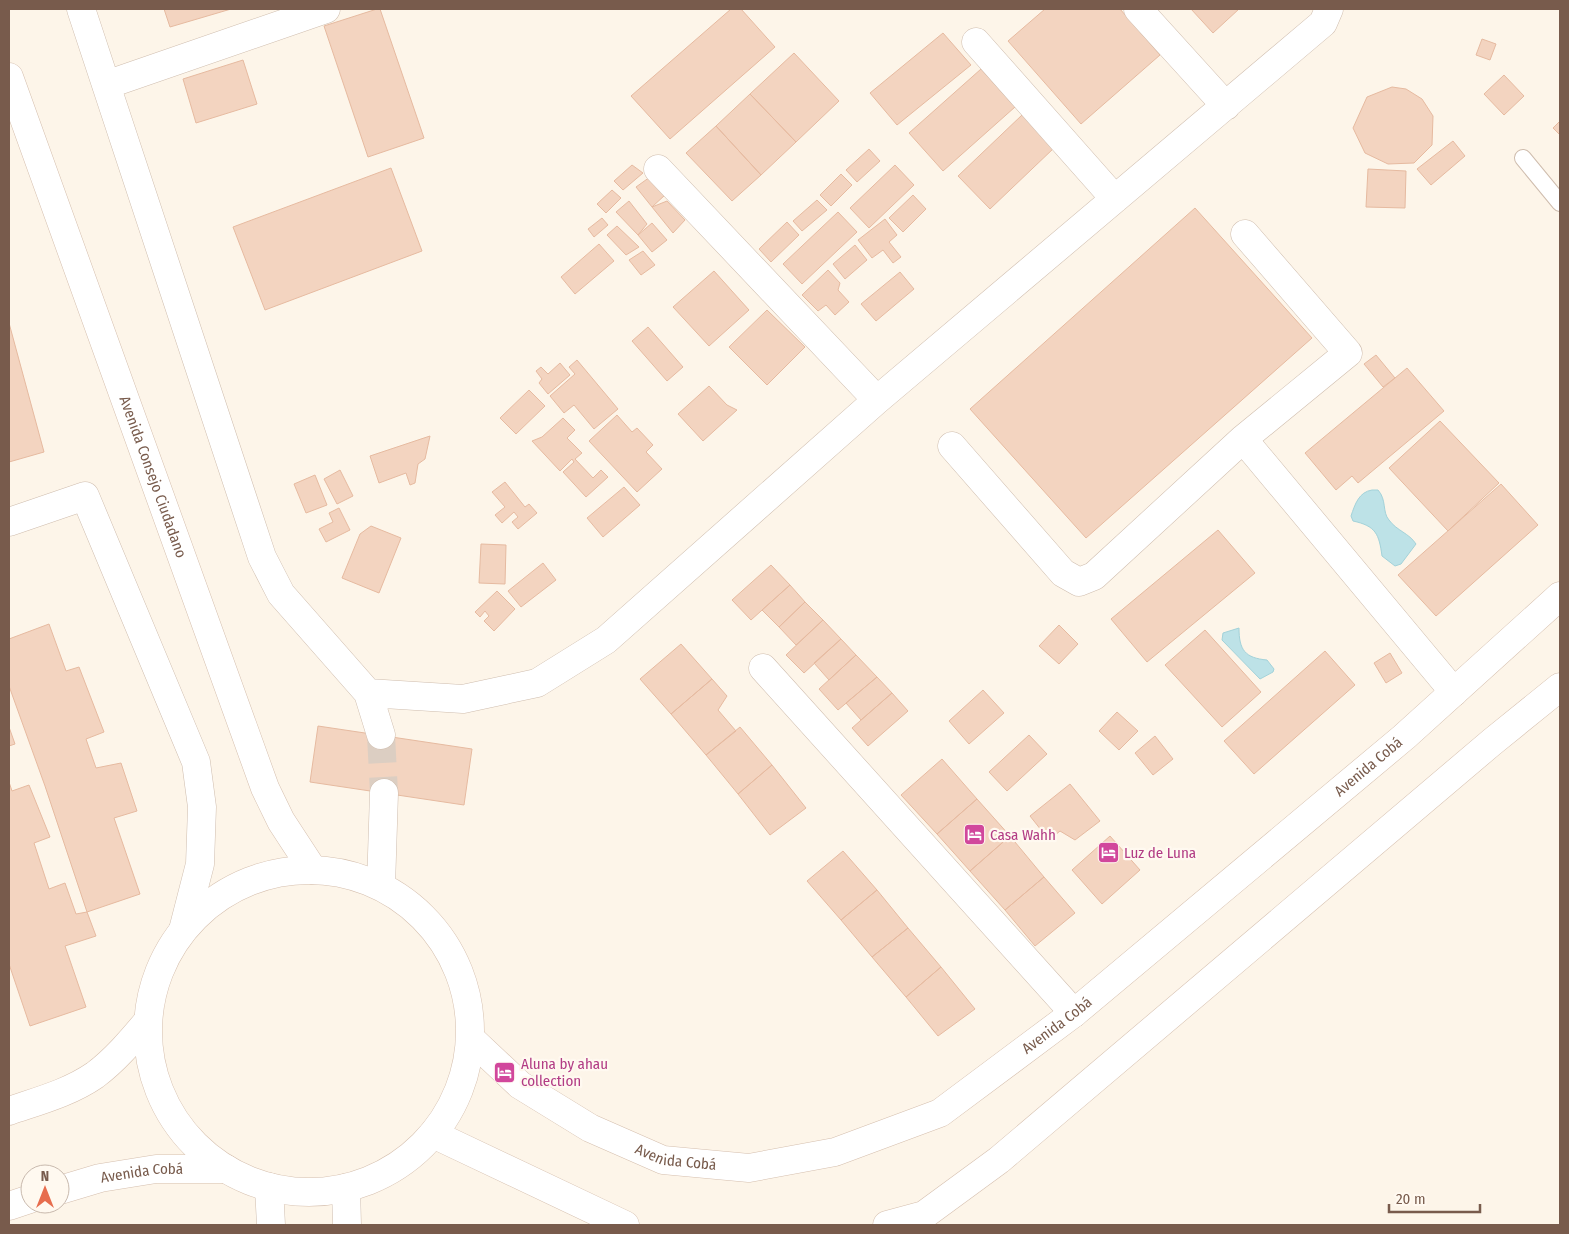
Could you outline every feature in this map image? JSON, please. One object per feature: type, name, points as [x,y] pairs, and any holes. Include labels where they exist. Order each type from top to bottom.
[{"type":"street","points":[[82,9],[262,557],[281,594],[368,693],[381,736]]},
{"type":"street","points":[[106,85],[326,9]]},
{"type":"street","points":[[1138,9],[1226,106]]},
{"type":"street","points":[[368,693],[463,700],[537,683],[606,640],[877,400],[1323,23],[1329,9]]},
{"type":"street","points":[[976,42],[1114,199]]},
{"type":"street","name":"Avenida Consejo Ciudadano","points":[[9,77],[265,788],[281,821],[313,870]]},
{"type":"street","points":[[658,169],[877,400]]},
{"type":"street","points":[[952,446],[1063,573],[1079,582],[1094,576],[1243,440],[1348,353],[1245,234]]},
{"type":"street","points":[[1243,440],[1454,692]]},
{"type":"street","points":[[9,522],[85,496],[196,762],[202,807],[200,864],[182,930],[158,973],[147,1022],[150,1066],[166,1107],[192,1142],[226,1169],[269,1187],[307,1192],[346,1188],[379,1176],[408,1158],[433,1134],[453,1105],[465,1073],[471,1038],[468,1002],[457,966],[438,934],[413,907],[381,886],[348,874],[313,870],[276,873],[240,885],[209,904],[182,930]]},
{"type":"street","name":"Avenida Cobá","points":[[471,1038],[520,1085],[590,1128],[663,1160],[749,1168],[835,1152],[940,1113],[1074,1013],[1404,738],[1560,596]]},
{"type":"street","points":[[763,668],[1074,1013]]},
{"type":"street","points":[[887,1225],[924,1215],[999,1160],[1560,686]]},
{"type":"street","points":[[381,886],[384,793]]},
{"type":"street","points":[[9,1111],[64,1092],[94,1075],[119,1054],[147,1022]]},
{"type":"street","points":[[433,1134],[625,1225]]},
{"type":"street","name":"Avenida Cobá","points":[[70,1187],[100,1178],[156,1169],[226,1169]]},
{"type":"street","points":[[269,1187],[271,1225]]},
{"type":"street","points":[[346,1188],[347,1225]]},
{"type":"lane","points":[[1523,158],[1560,203]]},
{"type":"water","points":[[1372,490],[1378,490],[1381,494],[1389,520],[1416,544],[1401,564],[1395,566],[1382,556],[1375,532],[1367,525],[1353,521],[1351,516],[1361,496]]},
{"type":"water","points":[[1239,628],[1240,642],[1245,652],[1253,657],[1267,660],[1274,669],[1273,672],[1260,679],[1222,640],[1223,633]]},
{"type":"building","points":[[164,9],[231,9],[170,27]]},
{"type":"building","points":[[380,9],[424,138],[368,157],[324,26]]},
{"type":"building","points":[[731,9],[741,9],[775,47],[670,139],[631,96]]},
{"type":"building","points":[[1045,9],[1120,9],[1160,55],[1081,124],[1008,41]]},
{"type":"building","points":[[1191,9],[1239,9],[1213,33]]},
{"type":"building","points":[[943,33],[971,65],[897,125],[870,93]]},
{"type":"building","points":[[1482,39],[1496,44],[1490,60],[1476,55]]},
{"type":"building","points":[[794,53],[839,101],[796,142],[750,94]]},
{"type":"building","points":[[243,60],[257,104],[196,123],[183,79]]},
{"type":"building","points":[[981,69],[1015,107],[943,171],[909,133]]},
{"type":"building","points":[[1504,75],[1524,96],[1504,115],[1484,94]]},
{"type":"building","points":[[1392,87],[1406,89],[1422,99],[1433,116],[1432,145],[1414,163],[1388,164],[1365,153],[1353,128],[1367,97]]},
{"type":"building","points":[[750,94],[796,142],[761,175],[716,126]]},
{"type":"building","points":[[1022,115],[1054,148],[990,209],[958,176]]},
{"type":"building","points":[[1560,121],[1560,135],[1553,128]]},
{"type":"building","points":[[716,126],[761,175],[732,201],[686,153]]},
{"type":"building","points":[[1453,141],[1465,156],[1431,185],[1417,169]]},
{"type":"building","points":[[869,149],[880,161],[857,182],[846,170]]},
{"type":"building","points":[[632,165],[643,173],[623,190],[614,181]]},
{"type":"building","points":[[895,165],[914,185],[869,228],[850,208]]},
{"type":"building","points":[[391,168],[422,251],[265,310],[233,227]]},
{"type":"building","points":[[1368,169],[1406,171],[1405,208],[1366,207]]},
{"type":"building","points":[[841,174],[852,185],[831,206],[820,195]]},
{"type":"building","points":[[650,177],[665,195],[652,207],[636,187]]},
{"type":"building","points":[[612,190],[621,198],[606,213],[597,204]]},
{"type":"building","points":[[913,195],[926,209],[903,232],[889,218]]},
{"type":"building","points":[[817,200],[827,210],[802,231],[793,221]]},
{"type":"building","points":[[629,201],[647,224],[638,235],[616,212]]},
{"type":"building","points":[[667,201],[685,220],[673,233],[652,207]]},
{"type":"building","points":[[1195,208],[1312,338],[1086,538],[970,409]]},
{"type":"building","points":[[838,212],[857,232],[802,284],[783,264]]},
{"type":"building","points":[[602,218],[608,225],[594,237],[588,229]]},
{"type":"building","points":[[885,219],[897,235],[889,242],[901,257],[893,263],[883,250],[872,258],[858,240]]},
{"type":"building","points":[[787,222],[799,235],[771,262],[759,249]]},
{"type":"building","points":[[652,223],[667,240],[652,252],[638,235]]},
{"type":"building","points":[[617,226],[639,247],[626,255],[607,235]]},
{"type":"building","points":[[599,244],[614,261],[575,294],[561,277]]},
{"type":"building","points":[[855,245],[867,260],[845,279],[833,264]]},
{"type":"building","points":[[643,251],[655,265],[641,275],[629,260]]},
{"type":"building","points":[[828,270],[840,283],[838,290],[849,302],[835,315],[826,305],[818,311],[802,295]]},
{"type":"building","points":[[714,271],[749,310],[709,346],[673,307]]},
{"type":"building","points":[[900,272],[914,289],[876,321],[861,304]]},
{"type":"building","points":[[767,310],[805,347],[767,385],[729,347]]},
{"type":"building","points":[[9,323],[44,452],[9,462]]},
{"type":"building","points":[[648,327],[683,367],[667,381],[632,341]]},
{"type":"building","points":[[1376,355],[1395,378],[1383,387],[1364,364]]},
{"type":"building","points":[[577,360],[618,409],[594,429],[574,405],[564,413],[550,396],[575,374],[569,367]]},
{"type":"building","points":[[560,363],[570,375],[548,394],[539,383],[542,379],[536,371],[541,367],[548,374]]},
{"type":"building","points":[[1407,368],[1444,411],[1358,483],[1352,476],[1336,490],[1305,453]]},
{"type":"building","points":[[709,386],[727,405],[737,410],[703,441],[678,414]]},
{"type":"building","points":[[529,390],[545,406],[516,434],[500,418]]},
{"type":"building","points":[[617,415],[632,432],[637,428],[653,445],[646,452],[662,469],[637,492],[589,441]]},
{"type":"building","points":[[563,418],[575,430],[567,438],[582,453],[575,459],[593,478],[601,470],[608,477],[586,497],[563,472],[574,462],[572,459],[560,471],[532,441],[542,437]]},
{"type":"building","points":[[1440,421],[1499,483],[1448,531],[1389,468]]},
{"type":"building","points":[[430,436],[425,459],[418,464],[415,483],[410,485],[406,473],[379,483],[370,456]]},
{"type":"building","points":[[340,470],[353,496],[337,504],[324,479]]},
{"type":"building","points":[[315,475],[327,505],[306,513],[294,484]]},
{"type":"building","points":[[505,482],[525,507],[529,504],[537,513],[518,529],[512,522],[518,517],[514,512],[502,523],[495,515],[505,507],[492,492]]},
{"type":"building","points":[[1501,484],[1538,525],[1436,616],[1398,575]]},
{"type":"building","points":[[624,487],[640,505],[603,537],[587,518]]},
{"type":"building","points":[[339,508],[350,530],[326,542],[319,529],[333,522],[329,513]]},
{"type":"building","points":[[371,526],[401,538],[379,593],[342,578],[360,534]]},
{"type":"building","points":[[1218,530],[1255,573],[1147,662],[1111,619]]},
{"type":"building","points":[[481,544],[506,545],[505,584],[479,583]]},
{"type":"building","points":[[543,563],[556,580],[521,607],[508,591]]},
{"type":"building","points":[[771,565],[790,585],[751,620],[732,600]]},
{"type":"building","points":[[790,585],[805,602],[779,627],[762,610]]},
{"type":"building","points":[[497,591],[515,609],[494,631],[484,621],[489,616],[485,611],[480,617],[475,612]]},
{"type":"building","points":[[805,602],[823,620],[796,645],[779,627]]},
{"type":"building","points":[[823,620],[841,639],[804,673],[786,655]]},
{"type":"building","points":[[49,624],[66,671],[79,667],[104,732],[86,739],[96,768],[121,763],[137,811],[114,818],[140,894],[87,912],[9,686],[9,639]]},
{"type":"building","points":[[1059,625],[1078,644],[1059,664],[1039,646]]},
{"type":"building","points":[[1205,630],[1261,692],[1222,727],[1165,665]]},
{"type":"building","points":[[841,639],[856,655],[829,680],[814,663]]},
{"type":"building","points":[[681,644],[712,679],[671,714],[640,679]]},
{"type":"building","points":[[1325,651],[1355,685],[1254,774],[1224,741]]},
{"type":"building","points":[[1390,653],[1402,673],[1386,683],[1374,663]]},
{"type":"building","points":[[856,655],[877,677],[838,710],[819,689]]},
{"type":"building","points":[[877,677],[892,693],[861,720],[846,703]]},
{"type":"building","points":[[712,679],[727,696],[718,710],[736,731],[706,755],[671,714]]},
{"type":"building","points":[[983,690],[1004,713],[969,744],[949,721]]},
{"type":"building","points":[[892,693],[908,711],[868,746],[852,728]]},
{"type":"building","points":[[1117,712],[1138,731],[1119,750],[1099,731]]},
{"type":"building","points":[[318,726],[472,749],[464,805],[310,782]]},
{"type":"building","points":[[9,727],[15,744],[9,746]]},
{"type":"building","points":[[740,727],[772,765],[738,794],[706,755]]},
{"type":"building","points":[[1029,735],[1047,754],[1007,791],[989,772]]},
{"type":"building","points":[[1155,736],[1173,759],[1153,775],[1135,753]]},
{"type":"building","points":[[942,759],[977,799],[937,834],[901,795]]},
{"type":"building","points":[[772,765],[806,808],[770,835],[738,794]]},
{"type":"building","points":[[9,782],[12,791],[29,785],[50,837],[34,843],[49,889],[65,883],[76,914],[87,912],[96,936],[65,946],[86,1007],[30,1026],[9,964]]},
{"type":"building","points":[[1070,784],[1100,821],[1075,840],[1060,831],[1049,840],[1030,816]]},
{"type":"building","name":"Casa Wahh","points":[[977,799],[1010,836],[970,871],[937,834]]},
{"type":"building","points":[[1010,836],[1044,877],[1005,910],[970,871]]},
{"type":"building","name":"Luz de Luna","points":[[1110,836],[1140,870],[1102,904],[1072,870]]},
{"type":"building","points":[[843,851],[877,890],[841,920],[807,881]]},
{"type":"building","points":[[1044,877],[1075,913],[1035,946],[1005,910]]},
{"type":"building","points":[[877,890],[908,928],[872,957],[841,920]]},
{"type":"building","points":[[908,928],[941,967],[906,997],[872,957]]},
{"type":"building","points":[[941,967],[975,1009],[938,1036],[906,997]]},
{"type":"tunnel","points":[[381,735],[384,793]]},
{"type":"place","name":"Casa Wahh","points":[[974,835]]},
{"type":"place","name":"Luz de Luna","points":[[1108,853]]},
{"type":"place","name":"Aluna by ahau collection","points":[[505,1073]]}]
